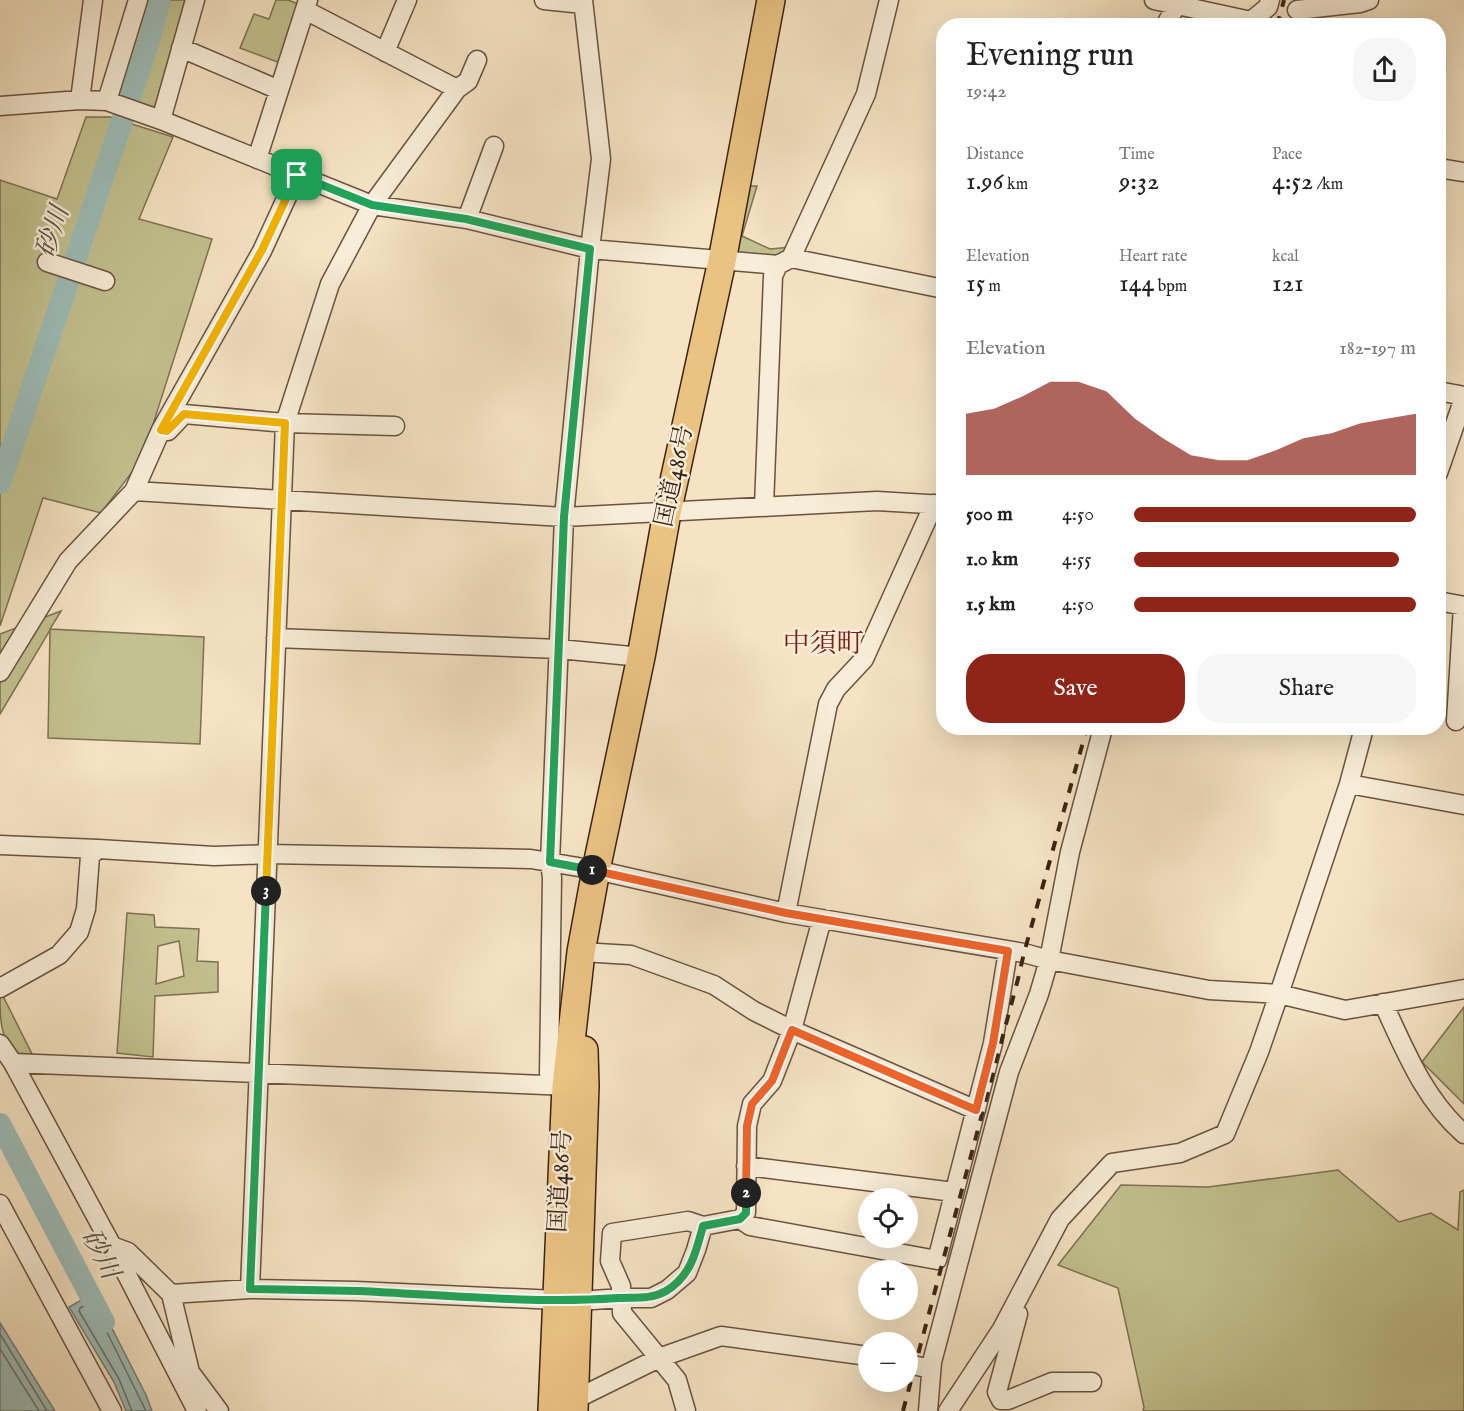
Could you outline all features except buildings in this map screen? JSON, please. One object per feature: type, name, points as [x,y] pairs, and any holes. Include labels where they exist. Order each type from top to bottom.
[{"type":"highway","name":"国道486号","points":[[566,1407],[567,1301],[581,952],[641,657],[666,513],[722,261],[771,0]]},
{"type":"street","points":[[80,99],[93,0]]},
{"type":"street","points":[[107,101],[138,0]]},
{"type":"street","points":[[161,120],[195,0]]},
{"type":"street","points":[[385,52],[407,0]]},
{"type":"street","points":[[544,0],[583,2],[601,159],[564,517],[550,862],[552,878],[549,1073],[575,1086]]},
{"type":"street","points":[[764,506],[773,276],[785,262],[866,94],[889,0]]},
{"type":"street","points":[[1154,0],[1188,4],[1240,18]]},
{"type":"street","points":[[1255,18],[1268,8],[1270,0]]},
{"type":"street","points":[[1296,12],[1369,0]]},
{"type":"street","points":[[1173,18],[1188,4]]},
{"type":"street","points":[[257,159],[306,5],[385,52],[457,89]]},
{"type":"street","points":[[181,48],[279,90]]},
{"type":"street","points":[[250,1289],[285,423],[330,284],[372,205],[457,89],[468,81],[477,60]]},
{"type":"street","points":[[0,106],[80,99],[107,101],[161,120],[372,205],[466,219],[590,249],[722,261],[785,262],[936,288]]},
{"type":"street","points":[[466,219],[494,146]]},
{"type":"street","points":[[1446,169],[1464,172]]},
{"type":"street","points":[[0,672],[68,561],[134,491],[161,430],[262,250],[297,175]]},
{"type":"street","points":[[47,262],[105,281]]},
{"type":"street","points":[[1446,393],[1464,397],[1446,450]]},
{"type":"street","points":[[161,430],[167,431],[184,414],[285,423],[395,426]]},
{"type":"street","points":[[134,491],[564,517],[877,501],[936,505]]},
{"type":"street","points":[[786,913],[828,704],[836,689],[864,659],[936,511]]},
{"type":"street","points":[[1446,603],[1464,606],[1456,721]]},
{"type":"street","points":[[276,638],[559,649],[641,657]]},
{"type":"street","points":[[928,1411],[931,1369],[1009,1072],[1039,994],[1049,960],[1070,852],[1101,735]]},
{"type":"street","points":[[953,1409],[1002,1329],[1060,1219],[1112,1163],[1180,1153],[1225,1134],[1259,1052],[1279,994],[1349,784],[1362,735]]},
{"type":"street","points":[[1349,784],[1464,805]]},
{"type":"street","points":[[0,844],[214,856],[267,854],[531,859],[596,870],[786,913],[1008,951],[1209,990],[1279,994],[1345,1010],[1464,989]]},
{"type":"street","points":[[0,988],[59,955],[79,932],[86,909],[90,856],[98,849]]},
{"type":"street","points":[[686,1411],[677,1380],[622,1312],[621,1286],[610,1261],[612,1233],[688,1221],[703,1226],[740,1219],[746,1213],[747,1126],[752,1104],[772,1081],[792,1030],[822,919]]},
{"type":"street","points":[[740,1219],[750,1226],[937,1260],[993,1043],[1008,951]]},
{"type":"street","points":[[581,952],[631,955],[714,985],[754,1011],[792,1030],[976,1110]]},
{"type":"street","points":[[1383,1003],[1431,1098],[1464,1134]]},
{"type":"street","points":[[0,1044],[13,1063],[186,1377],[219,1411]]},
{"type":"street","points":[[13,1063],[575,1086]]},
{"type":"street","points":[[746,1166],[954,1192]]},
{"type":"street","points":[[0,1204],[112,1411]]},
{"type":"street","points":[[171,1294],[250,1289],[356,1291],[567,1301],[651,1298],[667,1290],[687,1273],[703,1226]]},
{"type":"street","points":[[112,1246],[128,1252],[171,1294],[186,1377],[197,1411]]},
{"type":"street","points":[[1020,1295],[1022,1303],[997,1392],[1001,1400],[1008,1400],[1052,1382],[1092,1382]]},
{"type":"street","points":[[566,1407],[659,1358],[721,1336],[858,1355]]},
{"type":"street","points":[[918,1366],[931,1369]]},
{"type":"street","points":[[1009,1411],[1023,1401],[1024,1393]]},
{"type":"shaded area","points":[[145,0],[191,0],[159,113],[113,98]]},
{"type":"shaded area","points":[[276,0],[288,0],[301,5],[283,64],[240,48],[254,14],[269,19]]},
{"type":"shaded area","points":[[86,117],[110,117],[173,137],[139,219],[212,239],[142,459],[101,513],[43,498],[0,626],[0,180],[57,199]]},
{"type":"shaded area","points":[[748,186],[757,186],[742,236],[770,249],[791,247],[789,252],[766,259],[736,255]]},
{"type":"shaded area","points":[[61,611],[50,629],[204,637],[200,744],[48,738],[50,630],[0,714],[0,634]]},
{"type":"shaded area","points":[[127,913],[154,915],[155,927],[199,929],[197,961],[218,962],[218,992],[155,996],[153,1057],[117,1053]],"holes":[[[179,941],[184,976],[156,984],[158,946]]]},
{"type":"shaded area","points":[[2,994],[34,1058],[27,1058],[16,1052],[4,1035],[1,1020],[0,996]]},
{"type":"shaded area","points":[[1464,1007],[1464,1104],[1422,1062]]},
{"type":"shaded area","points":[[1338,1170],[1399,1222],[1431,1213],[1458,1230],[1460,1192],[1464,1190],[1464,1411],[1143,1411],[1118,1288],[1058,1265],[1121,1185],[1208,1187]]},
{"type":"water","points":[[94,1293],[152,1411],[126,1411],[114,1382],[69,1307]]},
{"type":"water","points":[[0,1323],[55,1411],[0,1411]]},
{"type":"waterway","name":"砂川","points":[[0,483],[148,44],[160,0]]},
{"type":"waterway","name":"砂川","points":[[0,1124],[104,1322]]},
{"type":"railway","points":[[1279,18],[1284,0]]},
{"type":"railway","points":[[903,1411],[1024,953],[1085,735]]},
{"type":"district","name":"中須町","points":[[823,645]]},
{"type":"route","points":[[297,175],[372,205],[466,219],[590,249],[564,517],[550,862],[596,870],[786,913],[1008,951],[993,1043],[976,1110],[792,1030],[772,1081],[752,1104],[747,1126],[746,1213],[740,1219],[703,1226],[687,1273],[667,1290],[651,1298],[579,1301],[356,1291],[250,1289],[285,423],[184,414],[167,431],[161,430],[262,250],[297,175]]}]
